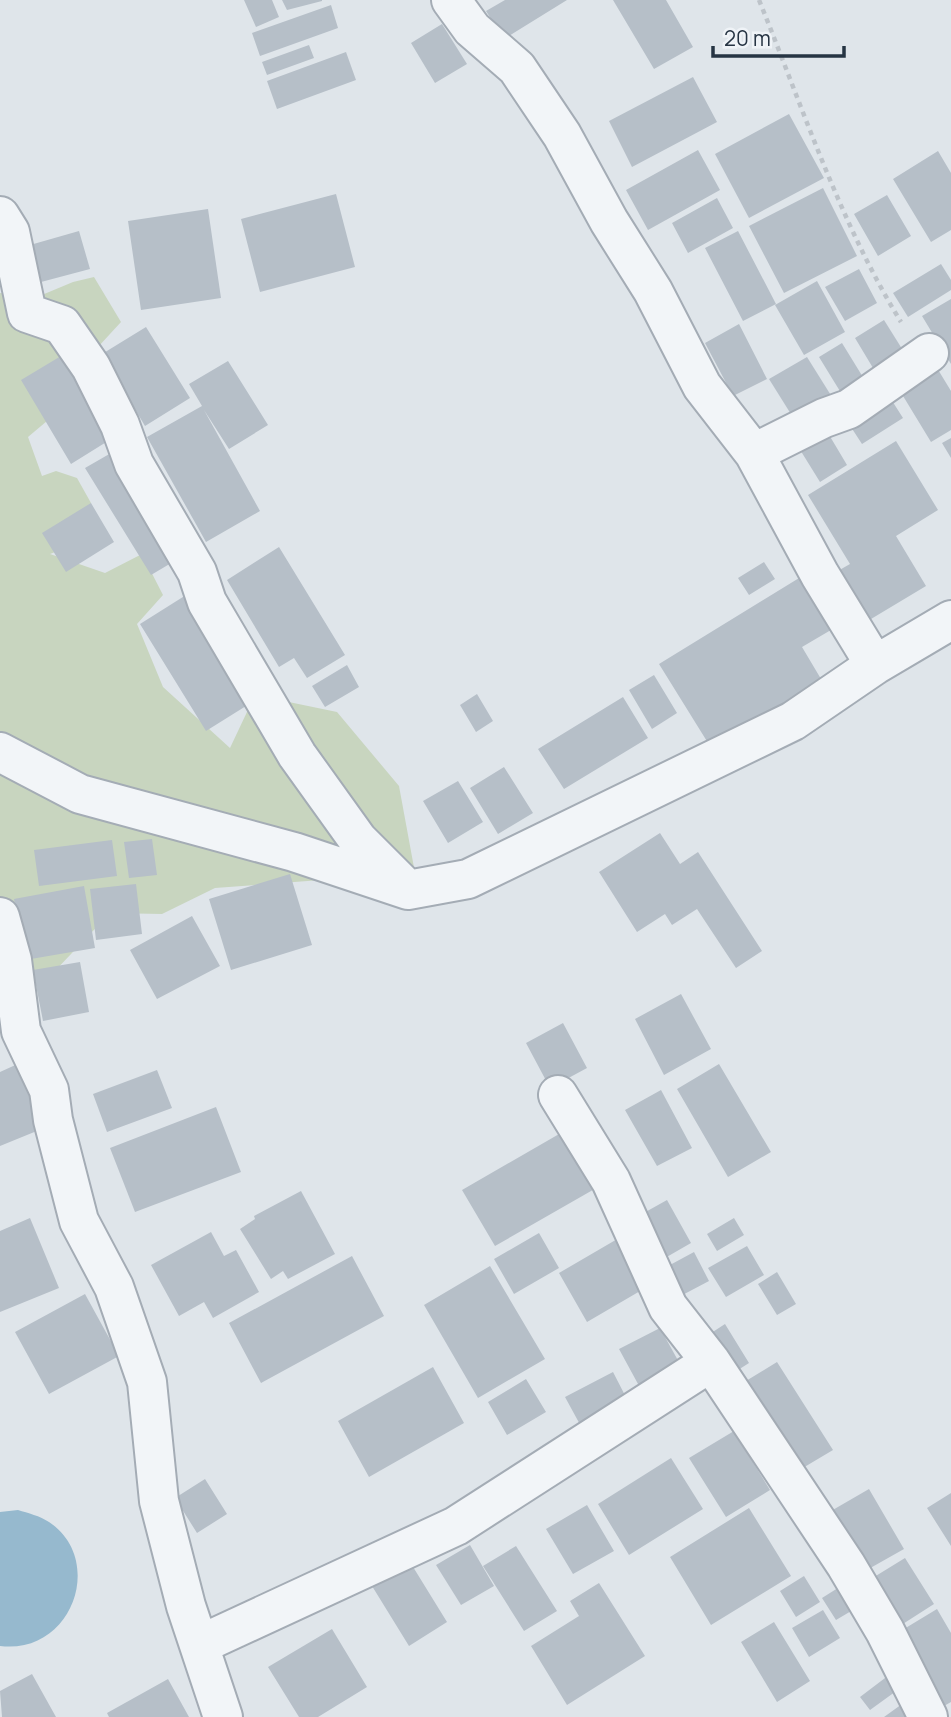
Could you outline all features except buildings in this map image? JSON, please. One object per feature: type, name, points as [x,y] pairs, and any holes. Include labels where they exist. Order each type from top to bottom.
[{"type":"street","points":[[451,0],[472,29],[517,68],[562,135],[609,222],[653,291],[702,386],[754,453],[820,575],[875,665]]},
{"type":"street","points":[[0,216],[10,232],[27,313],[62,325],[83,357],[120,425],[134,464],[197,572],[206,602],[297,755],[358,840],[408,890]]},
{"type":"street","points":[[754,453],[824,418],[849,409],[929,353]]},
{"type":"street","points":[[0,752],[80,794],[294,852],[408,890],[468,879],[793,722],[875,665],[951,620]]},
{"type":"street","points":[[0,917],[12,960],[22,1031],[49,1090],[53,1119],[79,1221],[114,1287],[147,1381],[159,1501],[186,1606],[223,1717]]},
{"type":"street","points":[[558,1095],[611,1181],[668,1307],[710,1362],[846,1565],[885,1631],[929,1717]]},
{"type":"street","points":[[199,1646],[456,1526],[710,1362]]},
{"type":"path","points":[[759,0],[844,209],[879,287],[912,342],[929,353]]},
{"type":"green space","points":[[94,277],[121,322],[75,372],[47,421],[28,437],[42,476],[56,471],[77,478],[91,503],[83,541],[50,554],[105,573],[142,554],[163,595],[137,624],[163,687],[230,748],[255,695],[337,712],[399,786],[415,873],[215,888],[162,914],[110,913],[52,974],[0,978],[0,293],[37,297],[73,282]]},
{"type":"water","points":[[18,1510],[49,1522],[66,1539],[76,1559],[78,1580],[73,1602],[62,1621],[46,1636],[25,1645],[0,1646],[0,1512]]}]
